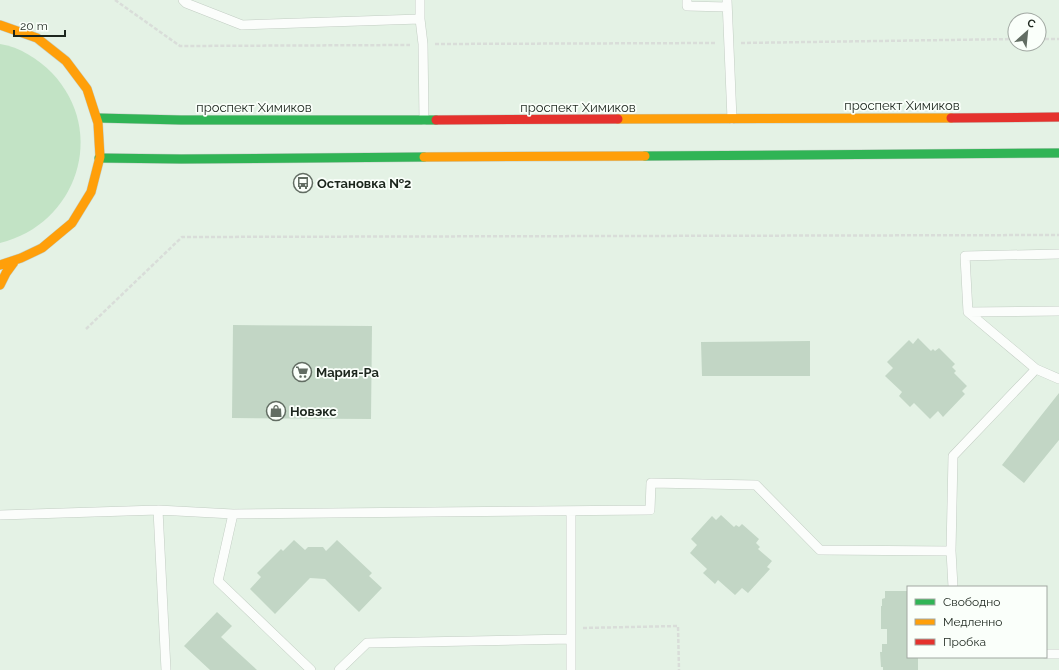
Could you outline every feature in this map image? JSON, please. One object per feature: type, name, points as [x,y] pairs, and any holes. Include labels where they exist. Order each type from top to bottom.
[{"type":"street","points":[[0,25],[15,28],[37,37],[65,58],[86,86],[93,101],[98,118],[100,136],[99,158],[93,186],[85,203],[75,218],[64,232],[49,244],[14,262],[0,265]]},
{"type":"street","name":"проспект Химиков","points":[[98,118],[189,120],[424,120],[1059,117]]},
{"type":"street","points":[[99,158],[188,159],[1059,153]]},
{"type":"street","points":[[0,285],[14,262]]},
{"type":"lane","points":[[183,0],[186,3],[242,25],[420,19]]},
{"type":"lane","points":[[420,0],[420,19],[423,44],[424,120]]},
{"type":"lane","points":[[687,0],[687,6],[727,4],[732,119]]},
{"type":"lane","points":[[1059,254],[965,256],[968,312],[1036,369],[1059,379]]},
{"type":"lane","points":[[968,312],[1059,311]]},
{"type":"lane","points":[[953,586],[951,551],[953,456],[1036,369]]},
{"type":"lane","points":[[0,515],[158,510],[233,514],[571,512],[650,510],[650,483],[756,485],[820,550],[951,551]]},
{"type":"lane","points":[[158,510],[166,670]]},
{"type":"lane","points":[[571,512],[571,670]]},
{"type":"lane","points":[[233,514],[218,581],[311,670]]},
{"type":"lane","points":[[339,670],[367,643],[570,639]]},
{"type":"lane","points":[[1047,654],[1059,654]]},
{"type":"path","points":[[115,0],[180,46],[729,43],[1007,39]]},
{"type":"path","points":[[1047,39],[1059,38]]},
{"type":"path","points":[[86,329],[182,236],[1059,236]]},
{"type":"path","points":[[570,628],[678,626],[679,670]]},
{"type":"green space","points":[[0,44],[15,48],[28,54],[52,73],[69,96],[78,122],[80,148],[76,173],[65,196],[48,217],[27,233],[0,243]]},
{"type":"building","name":"Мария-Ра","points":[[233,325],[372,326],[371,419],[232,418]]},
{"type":"building","points":[[918,338],[931,351],[933,349],[935,351],[939,348],[955,364],[952,367],[956,371],[954,373],[967,386],[962,391],[965,394],[943,417],[938,411],[930,419],[914,403],[910,407],[899,396],[902,392],[885,376],[893,368],[887,362],[909,340],[913,344]]},
{"type":"building","points":[[810,341],[810,376],[702,376],[701,342]]},
{"type":"building","points":[[1059,393],[1059,440],[1024,483],[1002,465]]},
{"type":"building","points":[[721,515],[734,527],[736,525],[739,527],[742,524],[759,539],[756,543],[760,547],[758,549],[772,561],[767,567],[770,569],[748,593],[742,588],[735,595],[718,580],[715,584],[703,573],[707,569],[690,553],[697,545],[691,539],[712,516],[716,520]]},
{"type":"building","points":[[294,540],[305,550],[308,547],[323,547],[326,551],[337,540],[372,573],[369,576],[382,588],[359,612],[325,579],[310,578],[275,614],[250,589],[261,577],[257,573],[281,549],[283,551]]},
{"type":"building","points":[[885,591],[907,591],[907,658],[918,658],[918,670],[883,670],[883,667],[881,667],[880,652],[882,652],[882,644],[887,644],[887,629],[881,629],[881,606],[882,599],[885,598]]},
{"type":"building","points":[[217,612],[232,626],[221,637],[257,670],[210,670],[184,646]]},
{"type":"traffic: fast","points":[[98,118],[181,120],[436,120]]},
{"type":"traffic: fast","points":[[645,156],[1059,153]]},
{"type":"traffic: fast","points":[[99,158],[181,159],[424,157]]},
{"type":"traffic: slow","points":[[0,25],[37,38],[66,61],[87,89],[98,123],[100,157],[91,192],[72,223],[42,248],[21,258],[0,265]]},
{"type":"traffic: slow","points":[[618,119],[951,118]]},
{"type":"traffic: slow","points":[[424,157],[645,156]]},
{"type":"traffic: slow","points":[[0,285],[14,262]]},
{"type":"traffic: jam","points":[[951,118],[1059,117]]},
{"type":"traffic: jam","points":[[436,120],[618,119]]},
{"type":"place","name":"Остановка №2","points":[[303,183]]},
{"type":"place","name":"Мария-Ра","points":[[302,372]]},
{"type":"place","name":"Новэкс","points":[[276,411]]}]
